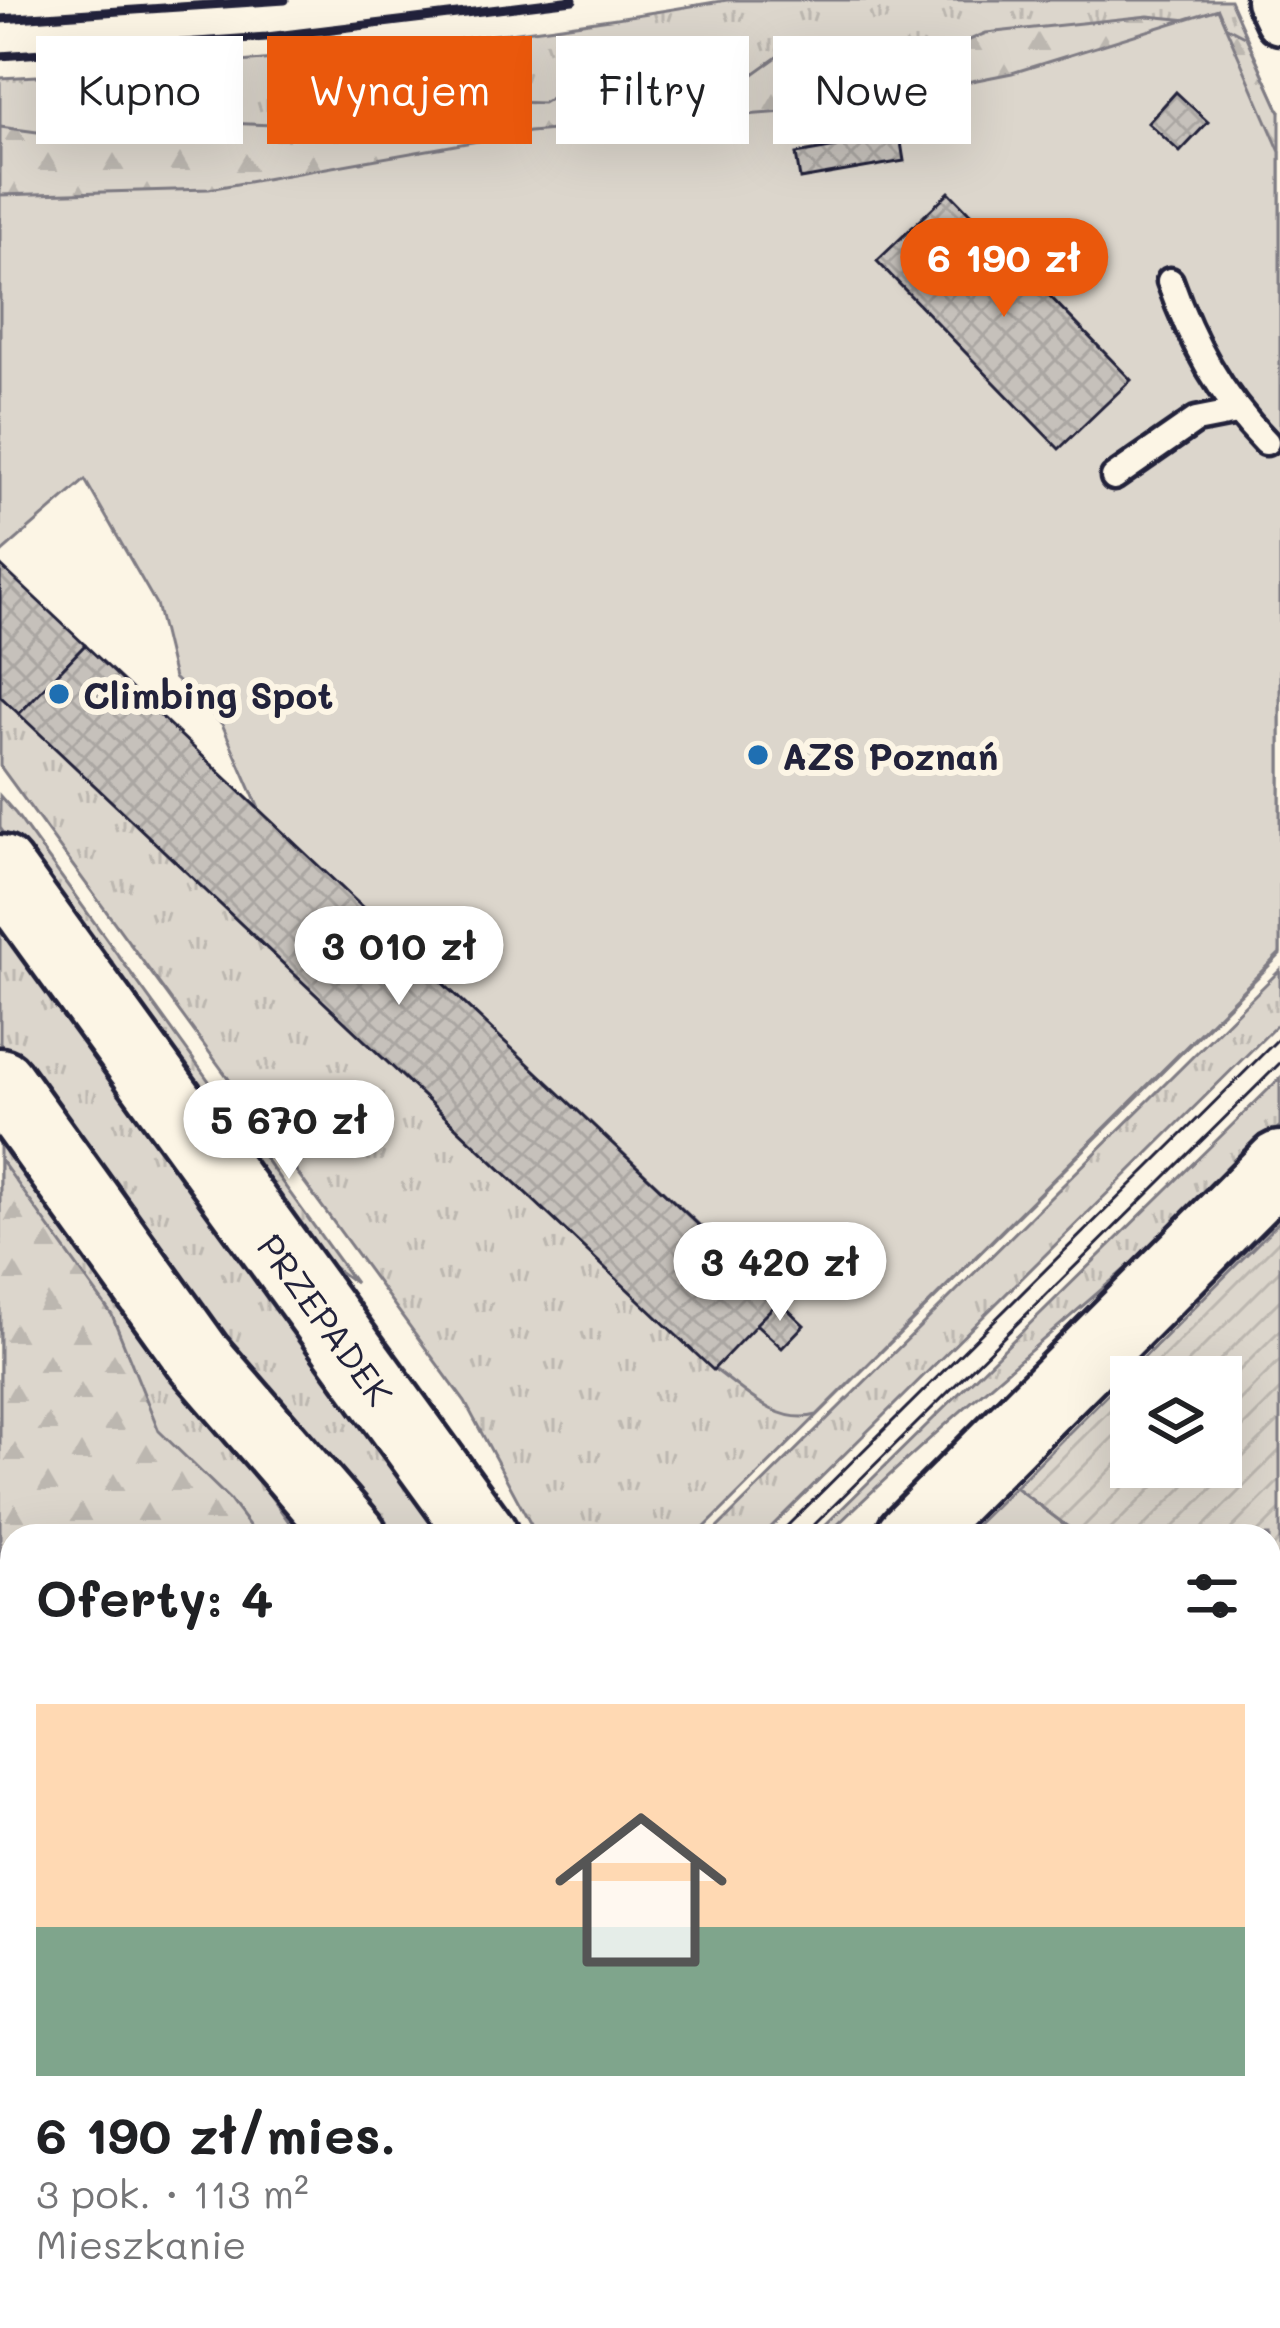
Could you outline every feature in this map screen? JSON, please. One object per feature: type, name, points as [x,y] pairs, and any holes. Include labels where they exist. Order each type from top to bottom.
[{"type":"street","points":[[1271,0],[1280,19]]},
{"type":"street","name":"PRZEPADEK","points":[[0,869],[475,1524]]},
{"type":"street","points":[[0,1082],[198,1357],[343,1524]]},
{"type":"street","points":[[922,1524],[1280,1165]]},
{"type":"lane","points":[[1170,281],[1190,337],[1237,412],[1266,442]]},
{"type":"lane","points":[[1114,477],[1196,420],[1237,412]]},
{"type":"green space","points":[[727,0],[1230,0],[1280,112],[0,383],[0,78],[36,76],[36,144],[243,144],[243,61],[267,59],[267,144],[532,144],[532,36],[480,36]]},
{"type":"green space","name":"AZS Poznań","points":[[1218,9],[1280,152],[1280,953],[817,1415],[788,1416],[762,1404],[713,1368],[778,1299],[260,811],[222,724],[174,678],[156,604],[85,480],[0,554],[0,195],[209,189],[462,144],[532,144],[532,132],[556,130],[556,144],[749,144],[749,115],[773,113],[773,144],[971,144],[971,81],[1012,73]]},
{"type":"green space","points":[[1148,16],[1219,23],[1246,37],[1280,112],[1280,299],[0,268],[0,127],[36,132],[36,144],[243,144],[243,124],[267,125],[267,144],[532,144],[532,103],[543,103],[556,95],[556,144],[749,144],[749,77],[773,60],[773,144],[971,144],[971,39],[986,33]]},
{"type":"green space","points":[[1280,450],[1280,955],[708,1524],[531,1524],[465,1402],[0,766],[0,696],[725,1251],[746,1229]]},
{"type":"green space","points":[[0,796],[355,1283],[307,1248],[0,828]]},
{"type":"green space","points":[[0,902],[449,1524],[372,1524],[138,1236],[0,1043]]},
{"type":"green space","points":[[1280,970],[1280,1022],[774,1524],[721,1524]]},
{"type":"green space","points":[[1280,1078],[1280,1126],[1169,1231],[838,1524],[826,1524]]},
{"type":"green space","points":[[0,1119],[290,1524],[0,1524]]},
{"type":"green space","points":[[0,1159],[112,1315],[159,1431],[229,1499],[248,1524],[0,1524]]},
{"type":"green space","points":[[1280,1221],[1280,1524],[1064,1524],[1015,1487],[1110,1392],[1110,1488],[1242,1488],[1242,1356],[1146,1356]]},
{"type":"green space","points":[[1015,1487],[1064,1524],[977,1524]]},
{"type":"building","points":[[1176,92],[1208,122],[1180,152],[1148,123]]},
{"type":"building","points":[[854,144],[901,144],[904,161],[800,179],[796,154]]},
{"type":"building","points":[[949,192],[1131,380],[1059,449],[877,261]]},
{"type":"building","points":[[0,565],[85,645],[19,714],[0,696]]},
{"type":"building","points":[[85,645],[779,1301],[713,1370],[19,714]]},
{"type":"building","points":[[779,1301],[804,1325],[782,1348],[756,1324]]},
{"type":"tram line","points":[[789,1524],[1280,1037]]},
{"type":"tram line","points":[[815,1524],[1280,1063]]},
{"type":"railway","points":[[0,19],[285,0]]},
{"type":"railway","points":[[0,56],[267,37],[573,0]]},
{"type":"place","name":"Climbing Spot","points":[[59,694]]},
{"type":"place","name":"AZS Poznań","points":[[758,755]]}]
